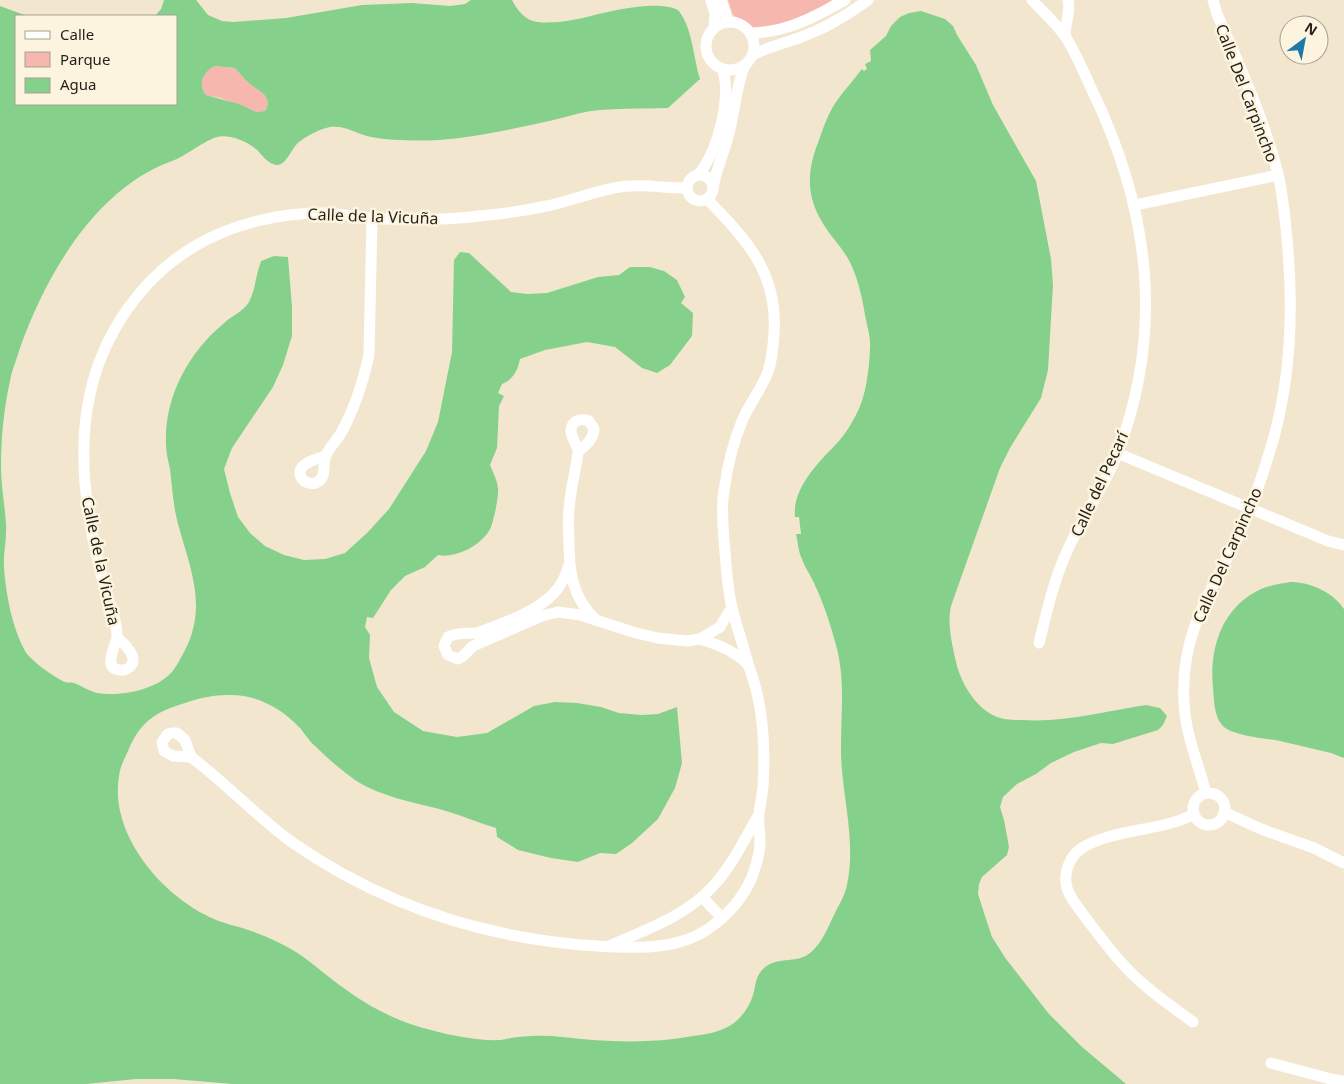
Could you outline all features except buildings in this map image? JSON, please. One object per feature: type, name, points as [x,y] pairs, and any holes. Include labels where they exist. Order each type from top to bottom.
[{"type":"street","points":[[711,0],[715,14],[714,27],[706,40],[705,47],[710,61],[723,70],[731,71],[746,65]]},
{"type":"street","points":[[722,0],[728,22]]},
{"type":"street","points":[[750,33],[773,32],[799,24],[844,0]]},
{"type":"street","points":[[710,194],[728,138],[739,81],[753,55],[765,48],[811,33],[854,10],[868,0]]},
{"type":"street","name":"Calle del Pecarí","points":[[1032,0],[1065,36],[1102,110],[1118,150],[1135,205],[1144,263],[1146,301],[1140,374],[1134,404],[1117,453],[1068,550],[1050,598],[1039,643]]},
{"type":"street","points":[[1065,36],[1065,24],[1070,4],[1068,0]]},
{"type":"street","name":"Calle Del Carpincho","points":[[1206,793],[1186,723],[1184,702],[1185,668],[1193,630],[1201,608],[1251,508],[1269,456],[1279,417],[1287,369],[1291,303],[1285,220],[1278,175],[1251,93],[1217,14],[1213,0]]},
{"type":"street","points":[[714,27],[728,22],[737,23],[744,27],[750,33],[753,40],[753,55]]},
{"type":"street","points":[[710,194],[696,200],[690,196],[687,188],[691,178],[698,175],[709,160],[721,122],[726,96],[726,80],[723,70]]},
{"type":"street","points":[[192,757],[255,813],[292,842],[380,894],[413,908],[457,922],[506,935],[552,943],[651,947],[674,944],[695,936],[707,930],[734,906],[751,879],[760,843],[758,816],[763,789],[762,729],[757,693],[732,607],[722,521],[723,494],[727,470],[742,421],[761,386],[770,363],[773,347],[774,314],[766,277],[758,260],[745,239],[710,194],[709,178],[698,175]]},
{"type":"street","points":[[1135,205],[1278,175]]},
{"type":"street","name":"Calle de la Vicuña","points":[[118,637],[115,620],[100,570],[90,521],[86,493],[84,441],[86,415],[97,367],[106,344],[119,320],[153,279],[171,263],[195,246],[217,236],[267,219],[294,214],[323,213],[372,218],[480,216],[551,205],[615,187],[687,188]]},
{"type":"street","points":[[326,456],[351,414],[359,394],[369,355],[372,218]]},
{"type":"street","points":[[578,452],[568,516],[569,565],[578,596],[589,613],[597,621]]},
{"type":"street","points":[[1117,453],[1328,541],[1344,545]]},
{"type":"street","points":[[569,565],[562,582],[550,598],[531,610],[494,627],[467,634],[459,633],[448,637],[444,646],[448,655],[458,658],[468,653],[473,646],[542,616],[558,612],[580,615],[658,638],[687,641],[700,639],[720,627],[732,607]]},
{"type":"street","points":[[550,598],[553,607],[558,612]]},
{"type":"street","points":[[467,634],[473,641],[473,646]]},
{"type":"street","points":[[700,639],[723,647],[749,666]]},
{"type":"street","points":[[1206,793],[1216,795],[1223,802],[1224,812],[1219,820],[1210,824],[1201,822],[1194,814],[1195,801],[1206,793]]},
{"type":"street","points":[[1224,812],[1260,829],[1314,848],[1344,863]]},
{"type":"street","points":[[1193,1022],[1147,988],[1120,962],[1072,898],[1068,891],[1066,874],[1068,865],[1082,848],[1101,840],[1136,830],[1180,822],[1194,814]]},
{"type":"street","points":[[607,946],[651,928],[678,914],[702,897],[730,864],[758,816]]},
{"type":"street","points":[[702,897],[722,918]]},
{"type":"street","points":[[1271,1063],[1344,1081]]},
{"type":"green space","points":[[728,0],[832,0],[813,12],[780,25],[753,28],[733,15]]},
{"type":"green space","points":[[215,66],[235,68],[267,98],[268,102],[265,111],[256,112],[221,98],[206,95],[202,87],[203,78]]},
{"type":"water","points":[[164,0],[196,0],[208,15],[222,21],[233,22],[286,18],[362,5],[412,3],[450,6],[465,4],[471,0],[512,0],[520,12],[536,22],[569,21],[611,11],[659,6],[678,10],[687,25],[700,79],[668,108],[591,111],[522,127],[440,140],[414,141],[371,137],[346,128],[330,127],[310,135],[296,144],[287,159],[277,165],[268,162],[249,144],[233,138],[222,136],[207,141],[177,159],[144,174],[119,192],[97,213],[59,264],[44,292],[20,348],[11,377],[2,433],[1,455],[6,531],[4,568],[10,611],[20,642],[28,655],[37,664],[60,680],[74,683],[97,693],[126,693],[146,688],[163,680],[170,674],[184,652],[191,635],[196,602],[191,570],[176,514],[167,453],[166,427],[169,410],[181,378],[199,349],[210,336],[226,321],[244,309],[249,302],[261,261],[274,256],[288,257],[292,336],[283,365],[273,387],[232,448],[224,469],[238,517],[250,533],[265,546],[284,555],[304,560],[325,559],[345,553],[389,509],[426,451],[438,422],[452,352],[454,260],[460,252],[469,253],[511,292],[527,294],[547,293],[598,277],[619,275],[630,267],[650,267],[664,271],[677,280],[685,297],[681,303],[693,313],[692,336],[670,365],[657,373],[642,368],[615,347],[587,342],[545,350],[520,359],[514,374],[502,384],[498,393],[504,396],[499,406],[497,448],[490,465],[498,489],[497,504],[491,527],[482,539],[469,549],[453,555],[438,555],[425,567],[405,576],[391,590],[373,618],[367,617],[365,627],[370,635],[369,658],[377,687],[394,712],[423,731],[457,737],[487,733],[534,706],[555,702],[577,703],[601,707],[619,713],[642,715],[658,714],[677,707],[682,763],[675,788],[658,819],[632,843],[616,854],[600,853],[578,862],[518,850],[497,837],[496,828],[446,811],[399,799],[355,780],[339,768],[283,713],[257,699],[238,695],[201,698],[174,706],[157,714],[143,725],[121,767],[118,798],[122,820],[131,841],[144,861],[159,880],[176,896],[218,921],[279,942],[296,952],[355,996],[386,1014],[419,1027],[475,1039],[492,1040],[545,1036],[611,1041],[644,1041],[677,1039],[724,1029],[743,1014],[752,999],[757,979],[762,970],[775,962],[803,957],[816,947],[826,932],[845,893],[850,867],[850,850],[841,762],[842,685],[839,661],[824,607],[800,553],[796,534],[801,534],[799,517],[795,517],[795,506],[798,495],[809,475],[844,435],[859,408],[869,366],[870,345],[862,300],[851,264],[824,225],[812,200],[810,180],[812,160],[824,125],[839,98],[862,69],[864,71],[867,69],[865,64],[871,61],[870,50],[886,36],[891,26],[900,17],[921,11],[945,19],[953,26],[976,65],[993,105],[1036,181],[1051,259],[1053,285],[1048,370],[1041,398],[1000,468],[951,606],[951,634],[958,670],[965,686],[981,707],[995,716],[1008,720],[1053,720],[1146,705],[1160,708],[1167,716],[1163,725],[1158,730],[1113,744],[1101,743],[1074,752],[1051,763],[1017,784],[1003,797],[1000,807],[1009,847],[1007,855],[982,877],[978,894],[992,937],[1006,959],[1049,1014],[1081,1046],[1126,1084],[233,1084],[173,1079],[136,1079],[86,1084],[0,1084],[0,6],[24,15],[15,15],[15,105],[178,105],[178,15],[156,15],[161,9]],"holes":[[[215,66],[235,68],[267,98],[268,102],[265,111],[256,112],[239,104],[206,95],[202,87],[205,74]]]},
{"type":"water","points":[[1298,582],[1320,589],[1334,598],[1344,609],[1344,758],[1280,741],[1233,732],[1222,725],[1216,712],[1212,673],[1213,658],[1221,630],[1236,606],[1248,597],[1261,589]]}]
